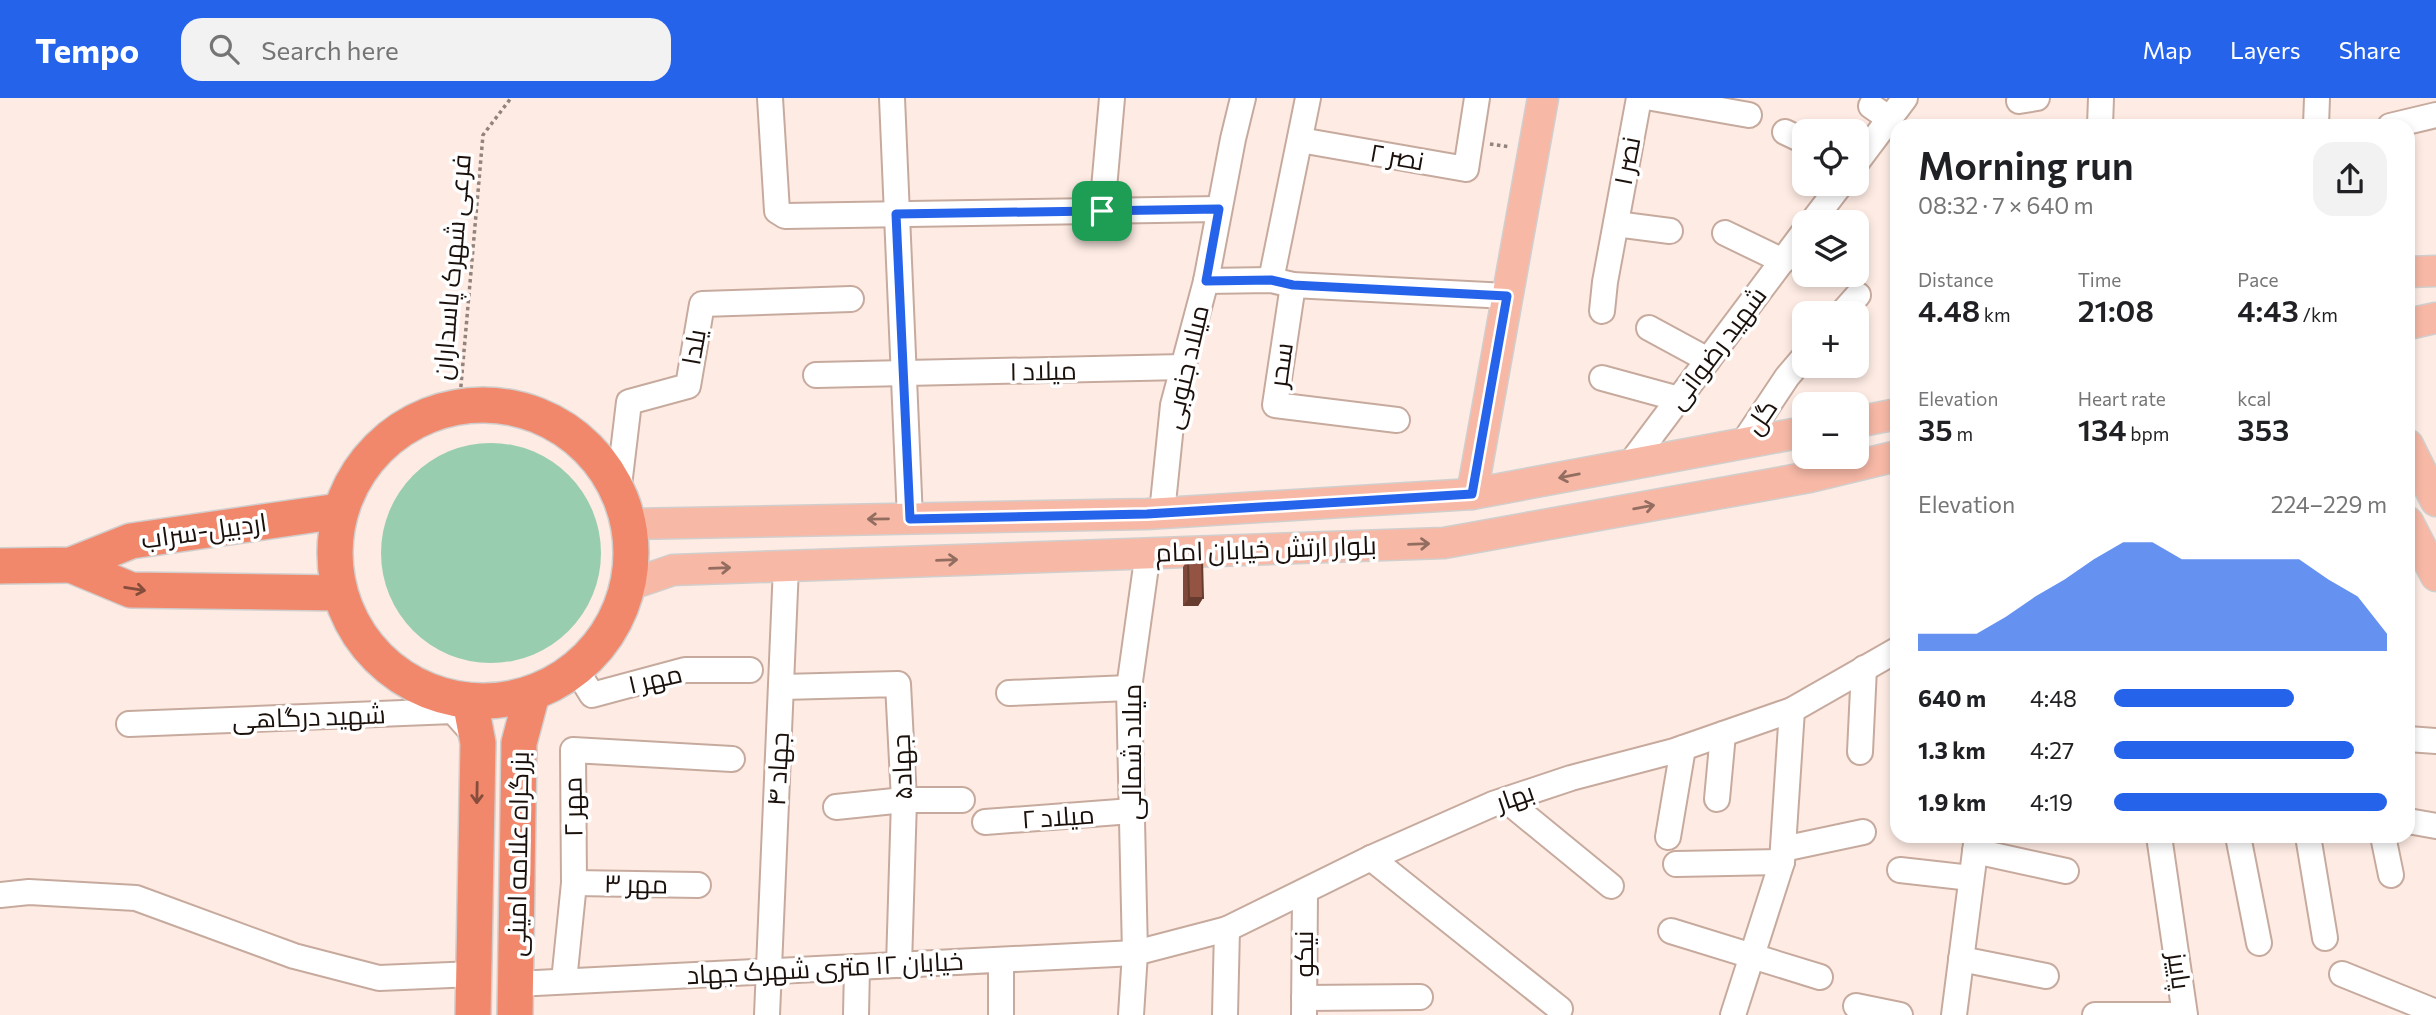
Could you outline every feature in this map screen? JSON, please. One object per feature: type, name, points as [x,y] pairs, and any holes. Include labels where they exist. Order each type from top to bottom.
[{"type":"highway","points":[[480,404],[531,412],[577,437],[611,476],[624,509],[633,554],[629,585],[617,621],[595,652],[576,669],[532,694],[502,701],[470,701],[426,691],[388,668],[358,634],[339,593],[334,552],[340,512],[360,469],[392,435],[434,412],[480,404]]},
{"type":"highway","name":"اردبیل-سراب","points":[[0,566],[71,565],[131,541],[340,512]]},
{"type":"highway","name":"اردبیل-سراب","points":[[71,565],[131,590],[339,593]]},
{"type":"highway","name":"بزرگراه علامه امینی","points":[[516,999],[519,743],[532,694]]},
{"type":"highway","name":"بزرگراه علامه امینی","points":[[470,701],[478,741],[473,1015]]},
{"type":"highway","points":[[478,741],[486,733],[499,727],[512,733],[519,743]]},
{"type":"main road","points":[[1472,494],[1543,98]]},
{"type":"main road","points":[[2415,272],[2436,271]]},
{"type":"main road","points":[[2415,322],[2436,318]]},
{"type":"main road","points":[[1869,420],[1890,415]]},
{"type":"main road","name":"بلوار ارتش خیابان امام","points":[[624,509],[691,523],[1162,513],[1472,494],[1792,434]]},
{"type":"main road","name":"بلوار ارتش خیابان امام","points":[[629,585],[673,570],[685,569],[1444,543],[1810,477],[1890,458]]},
{"type":"main road","points":[[2415,459],[2436,501]]},
{"type":"main road","points":[[685,569],[673,555],[672,542],[678,530],[691,523]]},
{"type":"main road","points":[[2415,536],[2436,576]]},
{"type":"street","points":[[770,98],[778,211],[785,216],[1219,209]]},
{"type":"street","points":[[892,98],[910,519]]},
{"type":"street","points":[[1102,211],[1112,98]]},
{"type":"street","name":"میلاد جنوبی","points":[[1162,513],[1173,405],[1206,281],[1243,98]]},
{"type":"street","points":[[1282,282],[1308,98]]},
{"type":"street","name":"نصر ۲","points":[[1300,140],[1466,169],[1477,98]]},
{"type":"street","name":"نصر ۱","points":[[1602,311],[1639,98]]},
{"type":"street","points":[[1652,98],[1749,115]]},
{"type":"street","points":[[1869,138],[1881,112],[1905,98]]},
{"type":"street","points":[[2100,119],[2101,98]]},
{"type":"street","points":[[2316,119],[2317,98]]},
{"type":"street","points":[[2415,120],[2436,115]]},
{"type":"street","points":[[1821,210],[1832,196]]},
{"type":"street","name":"نصر ۱","points":[[1616,224],[1670,232]]},
{"type":"street","points":[[1725,233],[1783,261]]},
{"type":"street","name":"شهید رضوانی","points":[[1630,464],[1792,249]]},
{"type":"street","points":[[1206,281],[1282,282],[1507,296]]},
{"type":"street","name":"سحر","points":[[1282,282],[1275,405],[1398,420]]},
{"type":"street","name":"یلدا","points":[[624,509],[629,402],[688,386],[702,304],[850,299]]},
{"type":"street","points":[[1649,328],[1708,360]]},
{"type":"street","name":"میلاد ۱","points":[[816,375],[1183,367]]},
{"type":"street","name":"گل","points":[[1743,443],[1792,371]]},
{"type":"street","points":[[1602,378],[1679,399]]},
{"type":"street","name":"میلاد شمالی","points":[[1132,1015],[1135,953],[1129,688],[1149,552]]},
{"type":"street","name":"جهاد ۴","points":[[767,1015],[786,566]]},
{"type":"street","name":"بهار","points":[[1135,953],[1227,929],[1305,893],[1371,858],[1506,800],[1572,778],[1683,748],[1791,710],[1890,654]]},
{"type":"street","points":[[1860,752],[1864,668]]},
{"type":"street","name":"مهر ۱","points":[[576,669],[592,695],[685,670],[750,670]]},
{"type":"street","name":"جهاد۵","points":[[782,687],[898,684],[904,800],[899,965]]},
{"type":"street","points":[[1009,693],[1129,688]]},
{"type":"street","points":[[1733,1015],[1783,855],[1791,710]]},
{"type":"street","name":"شهید درگاهی","points":[[129,724],[453,711],[478,741]]},
{"type":"street","points":[[1717,799],[1723,734]]},
{"type":"street","points":[[2415,740],[2436,741]]},
{"type":"street","points":[[1668,838],[1683,748]]},
{"type":"street","name":"مهر ۲","points":[[564,982],[574,883],[573,750],[732,759]]},
{"type":"street","points":[[836,807],[904,800],[961,800]]},
{"type":"street","points":[[1506,800],[1611,886]]},
{"type":"street","name":"میلاد ۲","points":[[985,822],[1132,811]]},
{"type":"street","points":[[2415,822],[2436,826]]},
{"type":"street","points":[[1676,864],[1783,855],[1863,832]]},
{"type":"street","name":"پاییز","points":[[2095,1015],[2185,1015],[2160,843]]},
{"type":"street","points":[[2239,843],[2259,943]]},
{"type":"street","points":[[2309,843],[2325,938]]},
{"type":"street","points":[[2385,843],[2391,875]]},
{"type":"street","points":[[1954,1015],[1976,844],[2066,872]]},
{"type":"street","points":[[1371,858],[1560,1009]]},
{"type":"street","points":[[1900,870],[1971,878]]},
{"type":"street","name":"مهر ۳","points":[[574,883],[698,885]]},
{"type":"street","points":[[0,895],[29,892],[136,898],[294,956],[379,978],[474,974]]},
{"type":"street","name":"نیکو","points":[[1304,1007],[1305,893]]},
{"type":"street","points":[[1225,1015],[1227,929]]},
{"type":"street","points":[[1671,931],[1820,977]]},
{"type":"street","name":"خیابان ۱۲ متری شهرک جهاد","points":[[516,999],[564,982],[1135,953]]},
{"type":"street","points":[[1961,959],[2046,976]]},
{"type":"street","points":[[1000,1015],[1001,960]]},
{"type":"street","points":[[856,1015],[857,967]]},
{"type":"street","points":[[2342,974],[2436,1013]]},
{"type":"street","points":[[1304,1007],[1420,997]]},
{"type":"street","points":[[1856,1006],[1899,1015]]},
{"type":"path","name":"فرعی شهرک پاسداران","points":[[459,408],[483,135],[511,98]]},
{"type":"path","points":[[1470,141],[1533,151]]},
{"type":"green space","points":[[491,443],[512,445],[543,456],[569,475],[588,501],[599,532],[599,574],[588,605],[569,631],[543,650],[512,661],[491,663],[470,661],[439,650],[413,631],[394,605],[383,574],[381,553],[383,532],[394,501],[413,475],[439,456],[470,445]]},
{"type":"building","points":[[1188,559],[1202,559],[1203,598],[1189,598]]},
{"type":"route","points":[[1219,209],[1206,281],[1271,280],[1293,285],[1507,296],[1472,494],[1147,514],[910,519],[896,214],[1102,211],[1219,209]]}]
